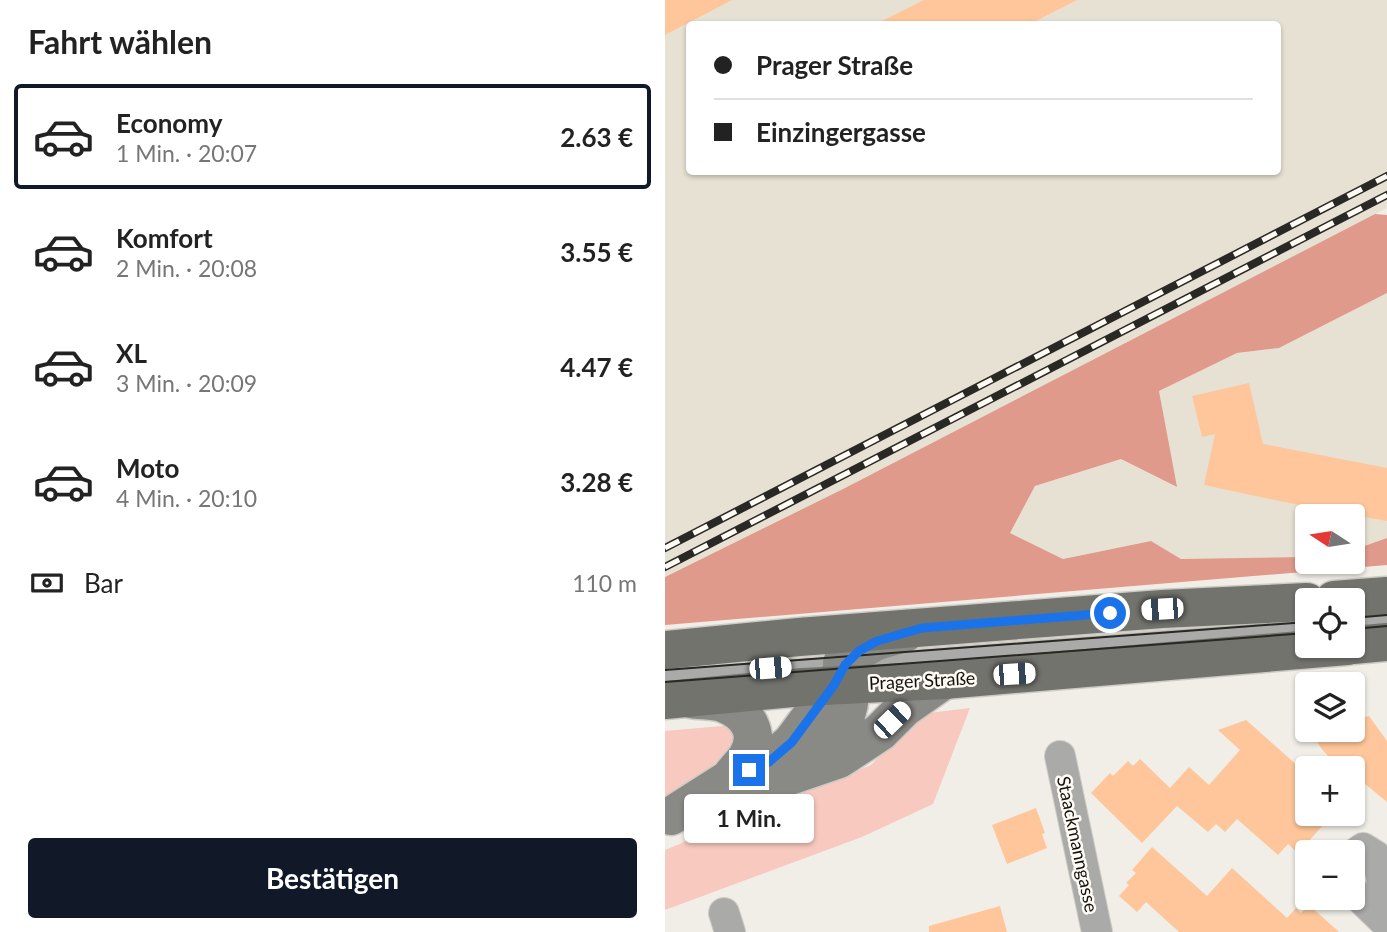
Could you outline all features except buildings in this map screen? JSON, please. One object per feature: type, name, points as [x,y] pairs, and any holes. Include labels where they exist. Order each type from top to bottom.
[{"type":"main road","points":[[1365,598],[1387,596]]},
{"type":"main road","points":[[665,650],[799,636],[1162,609],[1295,603]]},
{"type":"main road","points":[[668,817],[729,779],[769,762],[792,742],[859,651],[877,641],[922,628]]},
{"type":"main road","points":[[799,636],[824,648],[844,672],[849,709],[842,728],[830,744],[800,773]]},
{"type":"main road","points":[[1365,644],[1387,642]]},
{"type":"main road","name":"Prager Straße","points":[[672,692],[844,672],[944,680],[1295,650]]},
{"type":"main road","points":[[668,817],[839,759],[880,732],[904,708],[944,680]]},
{"type":"main road","points":[[672,692],[722,703],[737,710],[751,725],[754,739],[748,755],[729,779]]},
{"type":"street","name":"Staackmanngasse","points":[[1060,755],[1097,932]]},
{"type":"street","points":[[1365,849],[1376,856],[1387,922]]},
{"type":"street","points":[[1365,902],[1387,922]]},
{"type":"lane","points":[[1365,623],[1387,621]]},
{"type":"lane","points":[[844,672],[1295,628]]},
{"type":"shaded area","points":[[665,0],[1387,0],[1387,208],[845,488],[665,577]]},
{"type":"shaded area","points":[[1375,214],[1387,215],[1387,293],[1279,348],[1237,353],[1159,391],[1177,487],[1121,459],[1035,486],[1010,533],[1063,559],[1151,541],[1181,559],[1295,557],[1295,573],[665,625],[665,577],[845,488]]},
{"type":"shaded area","points":[[1387,293],[1387,538],[1365,546],[1365,504],[1295,504],[1295,557],[1181,559],[1151,541],[1063,559],[1010,533],[1035,486],[1121,459],[1176,487],[1159,391],[1237,353],[1279,348]]},
{"type":"shaded area","points":[[1387,538],[1387,565],[1365,567],[1365,546]]},
{"type":"shaded area","points":[[970,708],[933,804],[862,837],[665,910],[665,850],[871,765],[920,714]]},
{"type":"shaded area","points":[[733,725],[735,746],[687,788],[665,798],[665,731]]},
{"type":"tram line","points":[[1365,617],[1387,615]]},
{"type":"tram line","points":[[665,670],[1295,623]]},
{"type":"tram line","points":[[1365,628],[1387,626]]},
{"type":"tram line","points":[[665,682],[1295,634]]},
{"type":"railway","points":[[665,548],[1387,176]]},
{"type":"railway","points":[[665,567],[1387,195]]},
{"type":"route","points":[[749,770],[769,762],[792,742],[834,685],[845,665],[859,651],[877,641],[922,628],[1110,613]]}]
